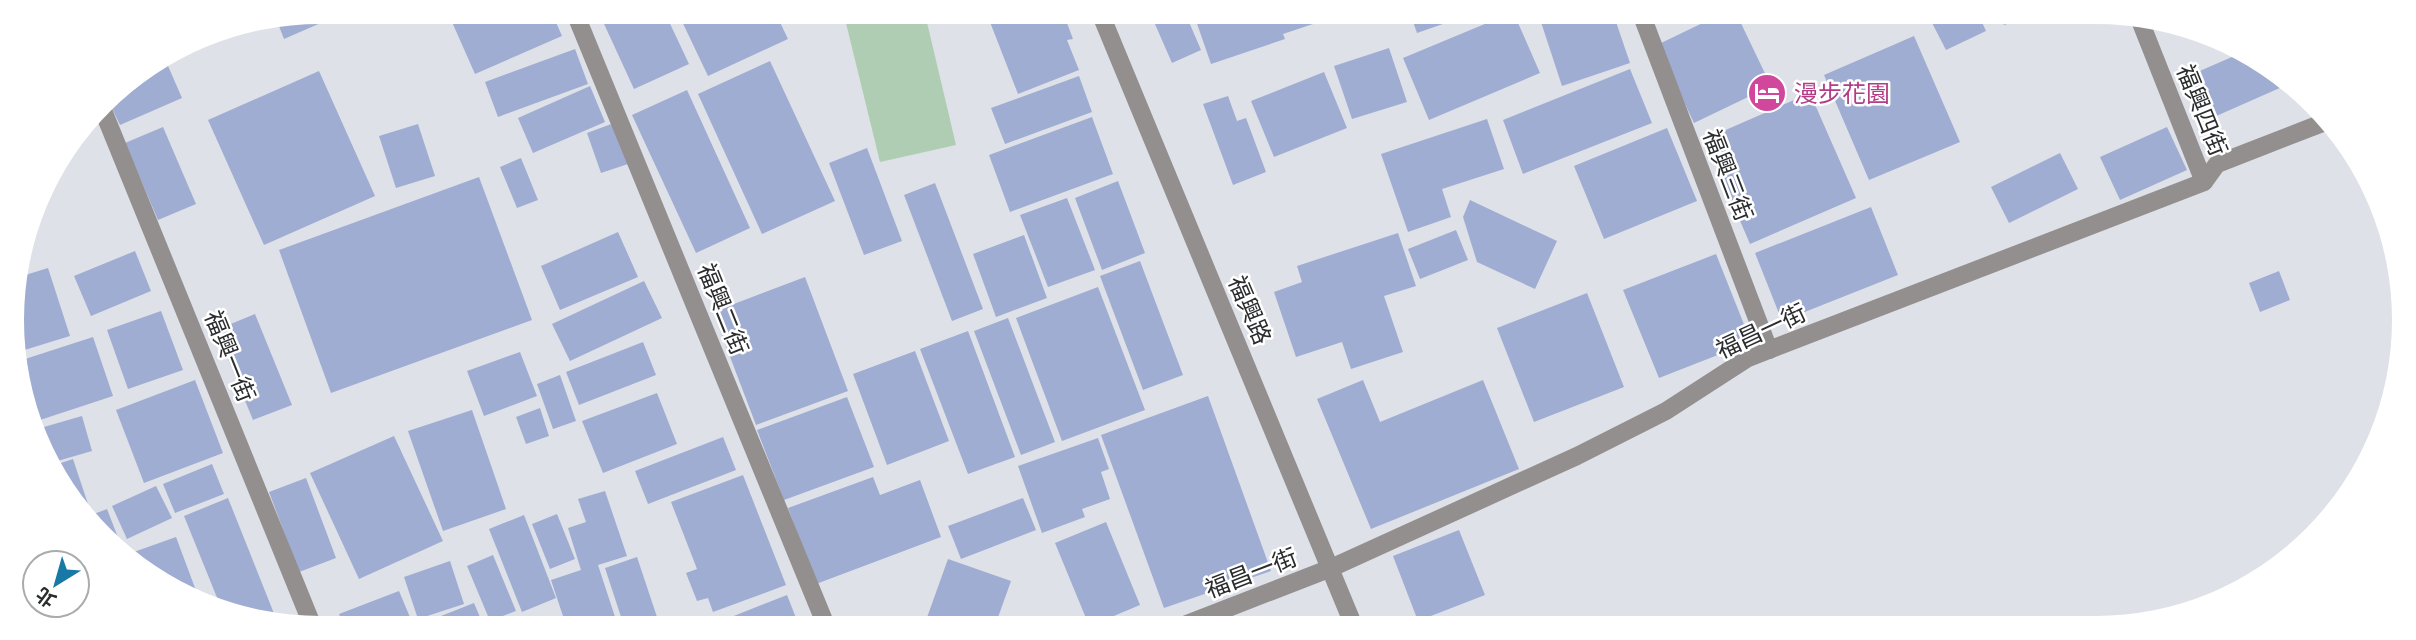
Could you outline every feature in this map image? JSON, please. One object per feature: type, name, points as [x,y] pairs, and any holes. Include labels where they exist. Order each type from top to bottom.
[{"type":"street","name":"福興二街","points":[[580,24],[822,616]]},
{"type":"street","name":"福興路","points":[[1105,24],[1350,616]]},
{"type":"street","name":"福興三街","points":[[1645,24],[1769,350]]},
{"type":"street","name":"福興四街","points":[[2143,28],[2204,182]]},
{"type":"street","name":"福興一街","points":[[106,117],[308,615]]},
{"type":"street","name":"福昌一街","points":[[1208,616],[1331,568],[1610,439],[1665,411],[1748,358],[2204,182],[2217,164],[2318,125]]},
{"type":"green space","points":[[846,24],[927,24],[956,145],[880,162]]},
{"type":"building","points":[[318,24],[284,39],[279,27]]},
{"type":"building","points":[[453,24],[557,24],[562,36],[475,74]]},
{"type":"building","points":[[604,24],[670,24],[689,64],[634,89]]},
{"type":"building","points":[[683,24],[781,24],[788,39],[708,76]]},
{"type":"building","points":[[991,24],[1067,24],[1073,39],[1067,40],[1079,70],[1018,94]]},
{"type":"building","points":[[1155,24],[1190,24],[1201,50],[1172,63]]},
{"type":"building","points":[[1197,24],[1313,24],[1283,34],[1285,39],[1211,64]]},
{"type":"building","points":[[1414,24],[1443,24],[1417,33]]},
{"type":"building","points":[[1485,24],[1519,24],[1540,73],[1429,120],[1403,58]]},
{"type":"building","points":[[1542,24],[1617,24],[1630,63],[1562,86]]},
{"type":"building","points":[[1700,24],[1741,24],[1771,86],[1694,123],[1657,45]]},
{"type":"building","points":[[1933,24],[1983,24],[1986,31],[1946,50]]},
{"type":"building","points":[[1914,36],[1960,142],[1869,180],[1824,75]]},
{"type":"building","points":[[1389,48],[1407,102],[1352,119],[1334,66]]},
{"type":"building","points":[[575,49],[588,84],[498,117],[485,82]]},
{"type":"building","points":[[2231,57],[2279,88],[2205,121],[2186,77]]},
{"type":"building","points":[[770,61],[835,201],[762,234],[698,94]]},
{"type":"building","points":[[168,66],[182,98],[120,125],[113,110]]},
{"type":"building","points":[[1630,69],[1652,123],[1523,174],[1503,120]]},
{"type":"building","points":[[319,71],[375,196],[264,245],[208,120]]},
{"type":"building","points":[[1324,72],[1347,128],[1274,157],[1251,101]]},
{"type":"building","points":[[1079,76],[1092,112],[1005,144],[991,108]]},
{"type":"building","points":[[590,86],[605,122],[533,153],[518,118]]},
{"type":"building","points":[[687,90],[750,228],[696,253],[632,115]]},
{"type":"building","points":[[1810,93],[1856,198],[1750,244],[1705,139]]},
{"type":"building","points":[[1228,96],[1237,121],[1246,118],[1266,172],[1233,185],[1203,104]]},
{"type":"building","points":[[1092,117],[1113,174],[1010,212],[989,155]]},
{"type":"building","points":[[1487,119],[1504,169],[1442,189],[1451,217],[1408,232],[1381,154]]},
{"type":"building","points":[[614,123],[628,164],[601,173],[587,133]]},
{"type":"building","points":[[418,124],[435,176],[396,188],[379,136]]},
{"type":"building","points":[[163,127],[196,204],[158,220],[125,143]]},
{"type":"building","points":[[2167,127],[2187,170],[2120,200],[2100,157]]},
{"type":"building","points":[[1667,128],[1697,201],[1604,239],[1574,166]]},
{"type":"building","points":[[867,148],[902,241],[864,255],[829,163]]},
{"type":"building","points":[[2060,153],[2078,189],[2009,223],[1991,187]]},
{"type":"building","points":[[521,158],[538,200],[517,208],[500,167]]},
{"type":"building","points":[[479,177],[532,320],[331,393],[279,250]]},
{"type":"building","points":[[1118,181],[1145,253],[1102,270],[1075,198]]},
{"type":"building","points":[[935,183],[983,309],[952,321],[904,195]]},
{"type":"building","points":[[1067,198],[1095,270],[1048,287],[1020,215]]},
{"type":"building","points":[[1470,200],[1557,241],[1535,289],[1477,262],[1463,217]]},
{"type":"building","points":[[1871,207],[1898,275],[1782,321],[1755,253]]},
{"type":"building","points":[[1456,230],[1468,260],[1420,279],[1408,249]]},
{"type":"building","points":[[618,232],[638,277],[560,310],[541,266]]},
{"type":"building","points":[[1398,233],[1416,286],[1384,296],[1403,352],[1351,369],[1342,342],[1296,357],[1274,292],[1302,282],[1297,266]]},
{"type":"building","points":[[1024,235],[1047,298],[996,317],[973,254]]},
{"type":"building","points":[[135,251],[151,291],[91,316],[74,276]]},
{"type":"building","points":[[1716,254],[1751,342],[1659,378],[1623,290]]},
{"type":"building","points":[[1140,261],[1183,375],[1143,390],[1100,276]]},
{"type":"building","points":[[48,268],[70,336],[26,350],[24,320],[28,274]]},
{"type":"building","points":[[2279,271],[2290,300],[2260,312],[2249,283]]},
{"type":"building","points":[[805,277],[848,391],[756,425],[713,312]]},
{"type":"building","points":[[644,281],[662,318],[570,361],[552,324]]},
{"type":"building","points":[[1098,287],[1145,410],[1062,441],[1016,318]]},
{"type":"building","points":[[1587,293],[1624,387],[1534,422],[1497,328]]},
{"type":"building","points":[[161,311],[183,370],[128,389],[107,330]]},
{"type":"building","points":[[255,314],[292,405],[253,420],[216,330]]},
{"type":"building","points":[[1008,318],[1055,442],[1021,455],[974,331]]},
{"type":"building","points":[[968,331],[1015,457],[968,474],[920,349]]},
{"type":"building","points":[[93,337],[113,396],[42,419],[27,358]]},
{"type":"building","points":[[643,342],[656,375],[579,405],[566,372]]},
{"type":"building","points":[[915,351],[949,441],[887,465],[853,374]]},
{"type":"building","points":[[520,352],[537,396],[484,416],[467,371]]},
{"type":"building","points":[[560,375],[576,421],[553,429],[537,384]]},
{"type":"building","points":[[195,380],[223,453],[144,483],[116,410]]},
{"type":"building","points":[[1363,380],[1380,422],[1483,380],[1519,469],[1371,529],[1317,399]]},
{"type":"building","points":[[657,393],[677,444],[603,473],[582,421]]},
{"type":"building","points":[[1208,396],[1271,571],[1164,608],[1101,435]]},
{"type":"building","points":[[847,397],[874,467],[784,500],[757,430]]},
{"type":"building","points":[[540,408],[549,436],[526,444],[516,417]]},
{"type":"building","points":[[472,410],[506,509],[443,531],[408,431]]},
{"type":"building","points":[[82,416],[92,451],[60,460],[45,427]]},
{"type":"building","points":[[394,436],[443,541],[359,579],[310,473]]},
{"type":"building","points":[[723,437],[736,470],[648,504],[635,471]]},
{"type":"building","points":[[1098,438],[1109,469],[1101,472],[1110,499],[1082,509],[1085,517],[1042,533],[1018,466]]},
{"type":"building","points":[[73,459],[87,501],[74,484],[61,463]]},
{"type":"building","points":[[212,464],[224,494],[175,513],[163,484]]},
{"type":"building","points":[[743,475],[786,585],[713,612],[708,598],[697,601],[686,573],[697,569],[671,502]]},
{"type":"building","points":[[873,477],[880,495],[920,480],[941,537],[816,584],[788,508]]},
{"type":"building","points":[[306,478],[336,558],[299,572],[269,492]]},
{"type":"building","points":[[156,486],[172,518],[127,539],[112,506]]},
{"type":"building","points":[[605,491],[627,556],[598,565],[615,616],[563,616],[551,580],[581,570],[568,528],[586,522],[578,499]]},
{"type":"building","points":[[228,498],[273,612],[217,597],[184,516]]},
{"type":"building","points":[[1023,498],[1036,530],[961,559],[948,526]]},
{"type":"building","points":[[107,509],[117,534],[111,529],[96,513]]},
{"type":"building","points":[[557,514],[575,559],[550,569],[532,524]]},
{"type":"building","points":[[524,515],[556,598],[522,612],[489,529]]},
{"type":"building","points":[[1106,522],[1140,605],[1114,616],[1085,616],[1055,543]]},
{"type":"building","points":[[1459,530],[1485,595],[1431,616],[1416,616],[1393,556]]},
{"type":"building","points":[[176,537],[195,588],[172,576],[136,551]]},
{"type":"building","points":[[493,555],[516,611],[503,616],[488,616],[467,566]]},
{"type":"building","points":[[637,557],[657,616],[621,616],[605,568]]},
{"type":"building","points":[[948,559],[1011,581],[998,616],[928,616]]},
{"type":"building","points":[[450,561],[464,604],[427,616],[417,616],[404,577]]},
{"type":"building","points":[[399,591],[409,616],[340,616],[339,614]]},
{"type":"building","points":[[787,595],[795,616],[734,616]]},
{"type":"building","points":[[474,603],[479,616],[441,616]]},
{"type":"place","name":"漫步花園","points":[[1767,93]]}]
